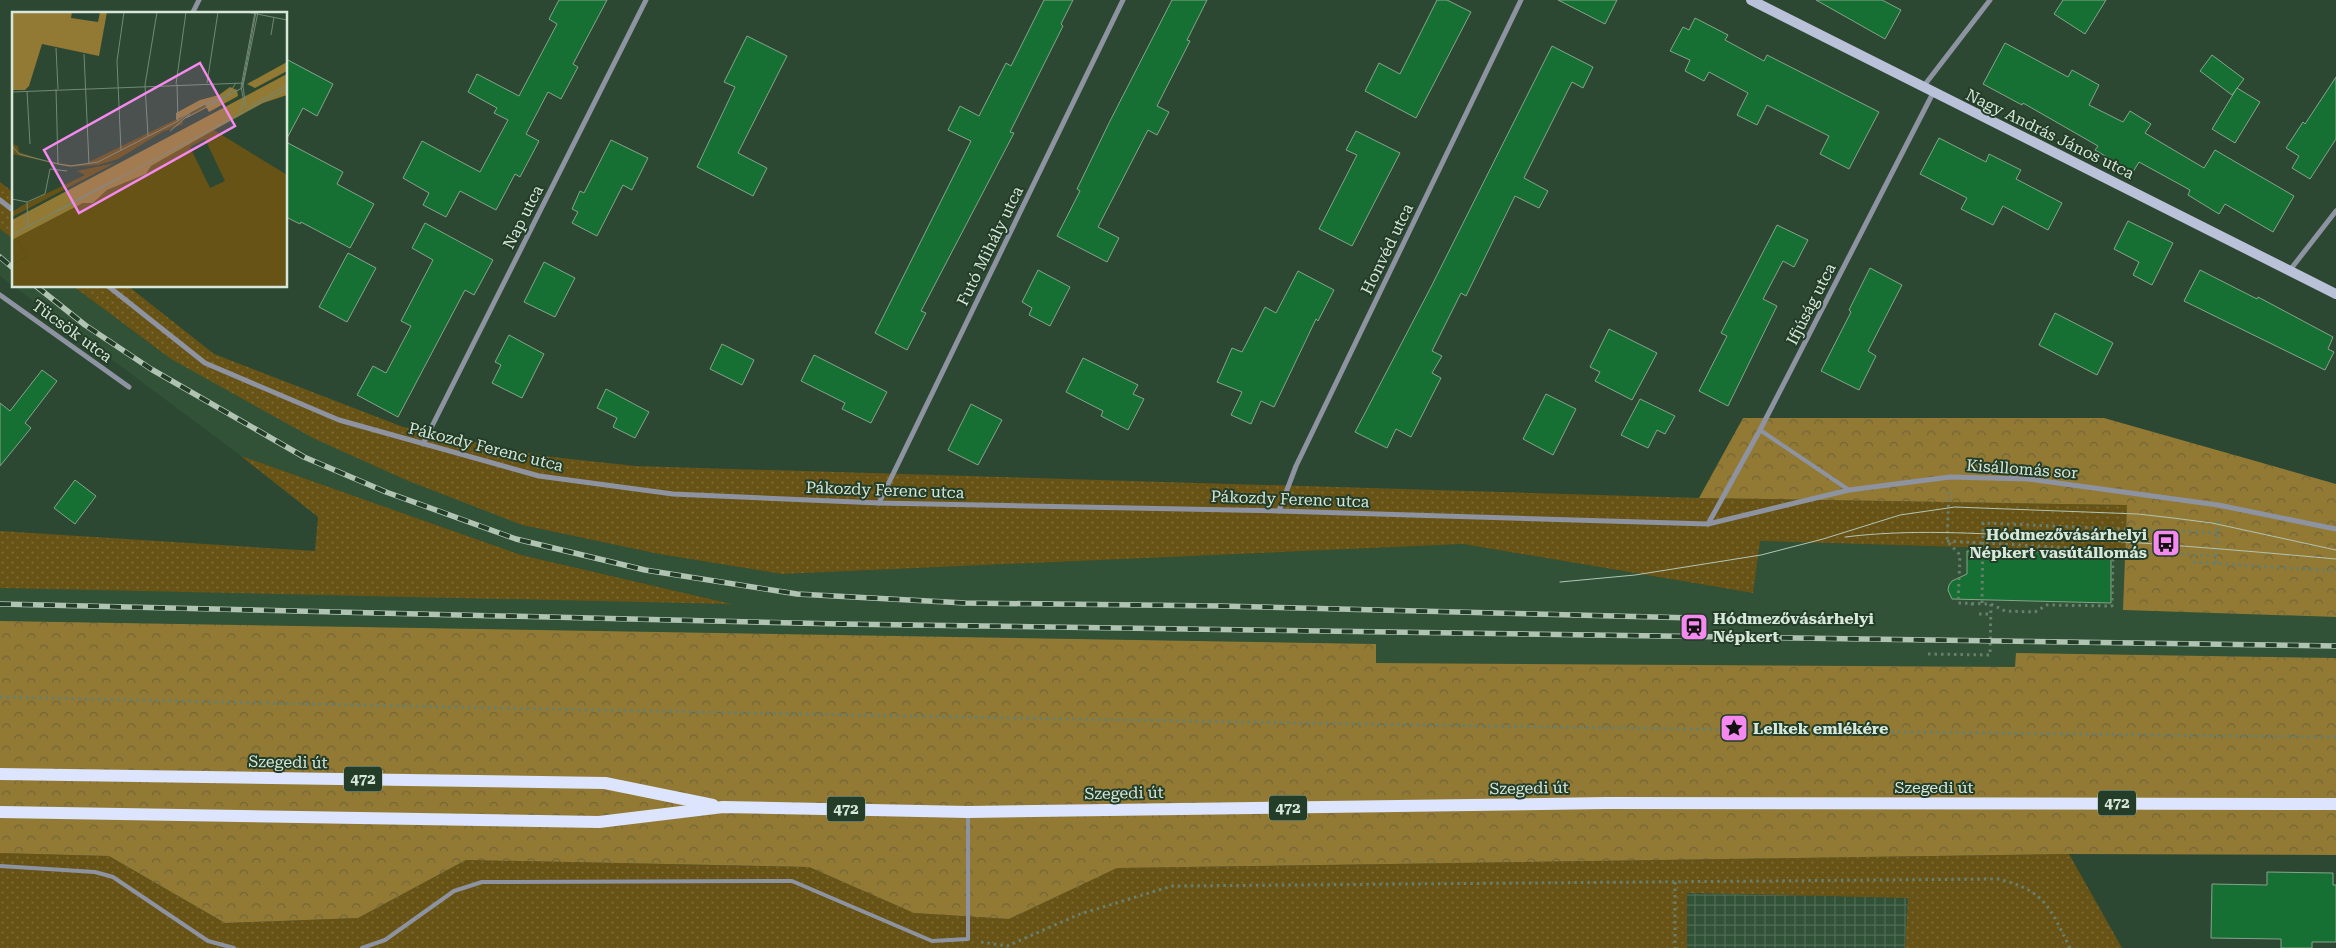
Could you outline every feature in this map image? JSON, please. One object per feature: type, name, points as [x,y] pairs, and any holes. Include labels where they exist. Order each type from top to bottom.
[{"type":"main road","name":"Szegedi út","points":[[0,774],[605,783],[723,807]]},
{"type":"main road","name":"Szegedi út","points":[[0,812],[599,822],[723,807],[968,812],[1607,803],[2336,804]]},
{"type":"street","points":[[193,12],[199,0]]},
{"type":"street","name":"Nap utca","points":[[423,444],[646,0]]},
{"type":"street","name":"Futó Mihály utca","points":[[879,503],[1123,0]]},
{"type":"street","name":"Honvéd utca","points":[[1279,511],[1296,466],[1521,0]]},
{"type":"street","name":"Nagy András János utca","points":[[1750,0],[2336,294]]},
{"type":"street","points":[[1923,88],[1990,0]]},
{"type":"street","name":"Ifjúság utca","points":[[1708,524],[1760,430],[1933,93]]},
{"type":"street","points":[[0,200],[12,209]]},
{"type":"street","points":[[2290,270],[2336,212]]},
{"type":"street","name":"Pákozdy Ferenc utca","points":[[111,288],[205,363],[339,420],[539,476],[673,494],[879,503],[1279,511],[1708,524]]},
{"type":"street","name":"Tücsök utca","points":[[0,295],[129,387]]},
{"type":"street","name":"Kisállomás sor","points":[[1708,524],[1849,490],[1950,476],[2048,481],[2212,504],[2336,530]]},
{"type":"lane","points":[[1760,430],[1849,490]]},
{"type":"lane","points":[[362,948],[385,940],[454,890],[482,882],[792,881],[932,941],[968,939],[968,812]]},
{"type":"lane","points":[[0,866],[95,872],[113,877],[208,941],[234,948]]},
{"type":"path","points":[[1950,476],[1946,541],[1960,555],[1958,603],[1991,604],[2005,611],[2035,612],[2047,605],[2112,606],[2113,552]]},
{"type":"path","points":[[1982,603],[1983,523],[2217,533],[2216,563]]},
{"type":"path","points":[[1946,541],[2216,556]]},
{"type":"path","points":[[2193,562],[2336,571]]},
{"type":"path","points":[[1972,603],[1973,608]]},
{"type":"path","points":[[1928,654],[1990,655],[1991,604]]},
{"type":"path","points":[[1979,614],[1991,614]]},
{"type":"path","points":[[0,697],[728,714],[1753,731],[2336,737]]},
{"type":"path","points":[[968,939],[1008,946],[1080,914],[1172,886],[1998,879],[2020,884],[2036,893],[2052,912],[2070,948]]},
{"type":"path","points":[[1675,882],[1675,948]]},
{"type":"shaded area","points":[[0,182],[12,191],[12,238],[0,229]]},
{"type":"shaded area","points":[[0,229],[12,238],[12,285],[0,276]]},
{"type":"shaded area","points":[[16,288],[76,288],[171,359],[522,525],[659,554],[782,574],[1463,544],[1753,593],[1759,541],[2125,552],[2123,610],[2336,617],[2336,658],[2017,653],[2015,667],[1376,663],[1376,644],[0,621],[0,588],[729,603],[521,555],[241,456]]},
{"type":"shaded area","points":[[76,288],[131,288],[214,354],[403,427],[543,456],[635,466],[1699,498],[2127,505],[2125,552],[1760,541],[1753,593],[1463,544],[782,574],[659,554],[522,525],[406,480],[313,438],[171,359]]},
{"type":"shaded area","points":[[241,456],[521,555],[732,604],[0,588],[0,531],[315,551],[318,517]]},
{"type":"shaded area","points":[[0,853],[109,856],[225,923],[358,918],[466,860],[809,867],[914,913],[1009,919],[1117,868],[2069,854],[2122,948],[1905,948],[1908,898],[1687,893],[1687,948],[0,948]]},
{"type":"shaded area","points":[[1687,893],[1908,898],[1905,948],[1687,948]]},
{"type":"green space","points":[[1743,418],[2104,418],[2336,484],[2336,617],[2123,610],[2127,505],[1699,498]]},
{"type":"green space","points":[[0,621],[1376,644],[1376,663],[2015,667],[2016,653],[2336,658],[2336,855],[2069,854],[1117,868],[1009,919],[914,913],[809,867],[466,860],[358,918],[225,923],[109,856],[0,853]]},
{"type":"building","points":[[559,0],[607,0],[573,64],[578,67],[561,99],[548,92],[526,134],[539,141],[520,177],[515,174],[496,210],[460,191],[446,217],[423,205],[429,193],[403,178],[422,141],[480,172],[508,120],[494,113],[497,108],[468,92],[477,74],[519,96],[557,24],[549,19]]},
{"type":"building","points":[[1044,0],[1073,0],[1061,24],[1063,26],[1010,132],[1014,133],[921,311],[926,313],[907,350],[875,333],[971,141],[948,130],[960,106],[979,116],[1006,63],[1011,66]]},
{"type":"building","points":[[1172,0],[1207,0],[1187,40],[1190,41],[1157,106],[1169,112],[1157,135],[1148,130],[1098,227],[1119,238],[1107,262],[1057,236],[1080,191],[1077,189],[1109,123]]},
{"type":"building","points":[[1437,0],[1447,0],[1471,12],[1416,118],[1365,91],[1379,63],[1400,74]]},
{"type":"building","points":[[1558,0],[1617,0],[1605,24]]},
{"type":"building","points":[[1816,0],[1882,0],[1901,10],[1885,39]]},
{"type":"building","points":[[2063,0],[2106,0],[2085,34],[2054,14]]},
{"type":"building","points":[[1695,18],[1728,35],[1725,40],[1764,61],[1767,55],[1879,112],[1849,169],[1820,154],[1829,136],[1767,105],[1757,125],[1737,115],[1748,93],[1709,72],[1704,81],[1685,71],[1690,60],[1670,51],[1683,27],[1689,30]]},
{"type":"building","points":[[747,36],[787,56],[738,153],[767,168],[753,196],[697,167],[735,87],[724,82]]},
{"type":"building","points":[[2005,43],[2068,77],[2072,70],[2099,85],[2089,105],[2123,122],[2130,111],[2151,124],[2145,133],[2204,168],[2215,150],[2294,196],[2273,232],[2225,204],[2219,214],[2188,195],[2190,190],[2139,162],[2133,172],[2095,150],[2098,146],[2023,103],[2022,105],[1983,84]]},
{"type":"building","points":[[1552,46],[1593,67],[1583,88],[1572,82],[1524,178],[1548,191],[1539,208],[1515,196],[1466,296],[1461,293],[1432,351],[1442,356],[1432,373],[1441,378],[1411,437],[1396,429],[1387,448],[1355,432],[1431,287]]},
{"type":"building","points":[[2212,55],[2244,79],[2232,95],[2200,71]]},
{"type":"building","points":[[288,60],[333,84],[317,116],[303,108],[288,136]]},
{"type":"building","points":[[2336,77],[2336,139],[2310,179],[2292,168],[2299,156],[2286,148],[2303,122],[2305,124]]},
{"type":"building","points":[[2237,88],[2260,102],[2235,143],[2212,129]]},
{"type":"building","points":[[1356,131],[1400,153],[1352,246],[1319,229],[1357,155],[1346,150]]},
{"type":"building","points":[[1939,138],[1986,162],[1989,154],[2021,170],[2016,179],[2062,203],[2048,230],[2003,206],[1993,225],[1961,209],[1967,198],[1920,174]]},
{"type":"building","points":[[611,140],[648,158],[632,190],[623,185],[597,236],[572,223],[578,212],[572,209],[580,191],[584,193]]},
{"type":"building","points":[[288,143],[343,172],[337,184],[374,204],[350,248],[301,222],[300,224],[288,218]]},
{"type":"building","points":[[2128,221],[2173,243],[2152,285],[2133,275],[2139,262],[2114,249]]},
{"type":"building","points":[[425,223],[493,260],[474,295],[465,290],[398,417],[357,395],[373,366],[386,373],[411,326],[401,321],[433,260],[412,248]]},
{"type":"building","points":[[1777,225],[1808,240],[1794,267],[1783,261],[1763,299],[1777,306],[1728,406],[1699,391],[1727,336],[1721,333]]},
{"type":"building","points":[[348,253],[376,268],[347,322],[319,307]]},
{"type":"building","points":[[544,262],[575,278],[555,317],[524,302]]},
{"type":"building","points":[[1870,268],[1902,285],[1868,351],[1876,356],[1859,390],[1821,371],[1851,312],[1849,310]]},
{"type":"building","points":[[1038,270],[1070,287],[1050,326],[1029,315],[1032,308],[1022,302]]},
{"type":"building","points":[[2200,270],[2257,299],[2258,297],[2333,337],[2328,349],[2334,352],[2325,370],[2184,301]]},
{"type":"building","points":[[1298,271],[1334,290],[1318,321],[1316,319],[1274,407],[1261,401],[1251,424],[1231,415],[1242,392],[1217,382],[1232,348],[1242,352],[1265,307],[1276,313]]},
{"type":"building","points":[[2055,313],[2113,343],[2097,375],[2039,345]]},
{"type":"building","points":[[1609,329],[1657,353],[1632,400],[1595,381],[1600,372],[1590,367]]},
{"type":"building","points":[[509,335],[544,354],[522,398],[492,383],[501,365],[495,362]]},
{"type":"building","points":[[722,344],[754,360],[742,385],[710,369]]},
{"type":"building","points":[[814,355],[887,392],[871,423],[842,409],[845,403],[801,381]]},
{"type":"building","points":[[1083,358],[1138,385],[1133,394],[1144,399],[1128,430],[1101,416],[1103,411],[1066,392]]},
{"type":"building","points":[[42,370],[57,381],[25,423],[31,428],[0,466],[0,403],[10,411]]},
{"type":"building","points":[[606,389],[649,412],[635,438],[613,427],[617,418],[597,408]]},
{"type":"building","points":[[1546,394],[1576,409],[1553,455],[1523,439]]},
{"type":"building","points":[[1640,399],[1675,416],[1665,434],[1657,430],[1648,448],[1621,435]]},
{"type":"building","points":[[971,404],[1002,420],[978,465],[948,450]]},
{"type":"building","points":[[75,480],[96,496],[75,524],[54,508]]},
{"type":"building","points":[[1967,551],[2111,553],[2111,603],[1952,599],[1948,590],[1949,585],[1952,581],[1967,574]]},
{"type":"building","points":[[2267,872],[2333,873],[2333,885],[2336,885],[2336,942],[2312,942],[2312,948],[2281,948],[2281,939],[2211,938],[2212,884],[2267,885]]},
{"type":"tram line","points":[[1560,582],[1635,575],[1761,555],[1823,539],[1900,515],[1955,507],[2138,514],[2212,523],[2336,550]]},
{"type":"tram line","points":[[1845,537],[1918,532],[1992,534],[2226,549],[2336,559]]},
{"type":"railway","points":[[0,257],[12,267]]},
{"type":"railway","points":[[39,288],[85,325],[151,369],[304,457],[386,492],[516,539],[645,570],[797,594],[965,603],[1219,606],[1694,618]]},
{"type":"railway","points":[[0,604],[840,624],[2336,646]]},
{"type":"place","name":"Hódmezővásárhelyi Népkert vasútállomás","points":[[2166,543]]},
{"type":"place","name":"Hódmezővásárhelyi Népkert","points":[[1694,627]]},
{"type":"place","name":"Lelkek emlékére","points":[[1734,728]]}]
